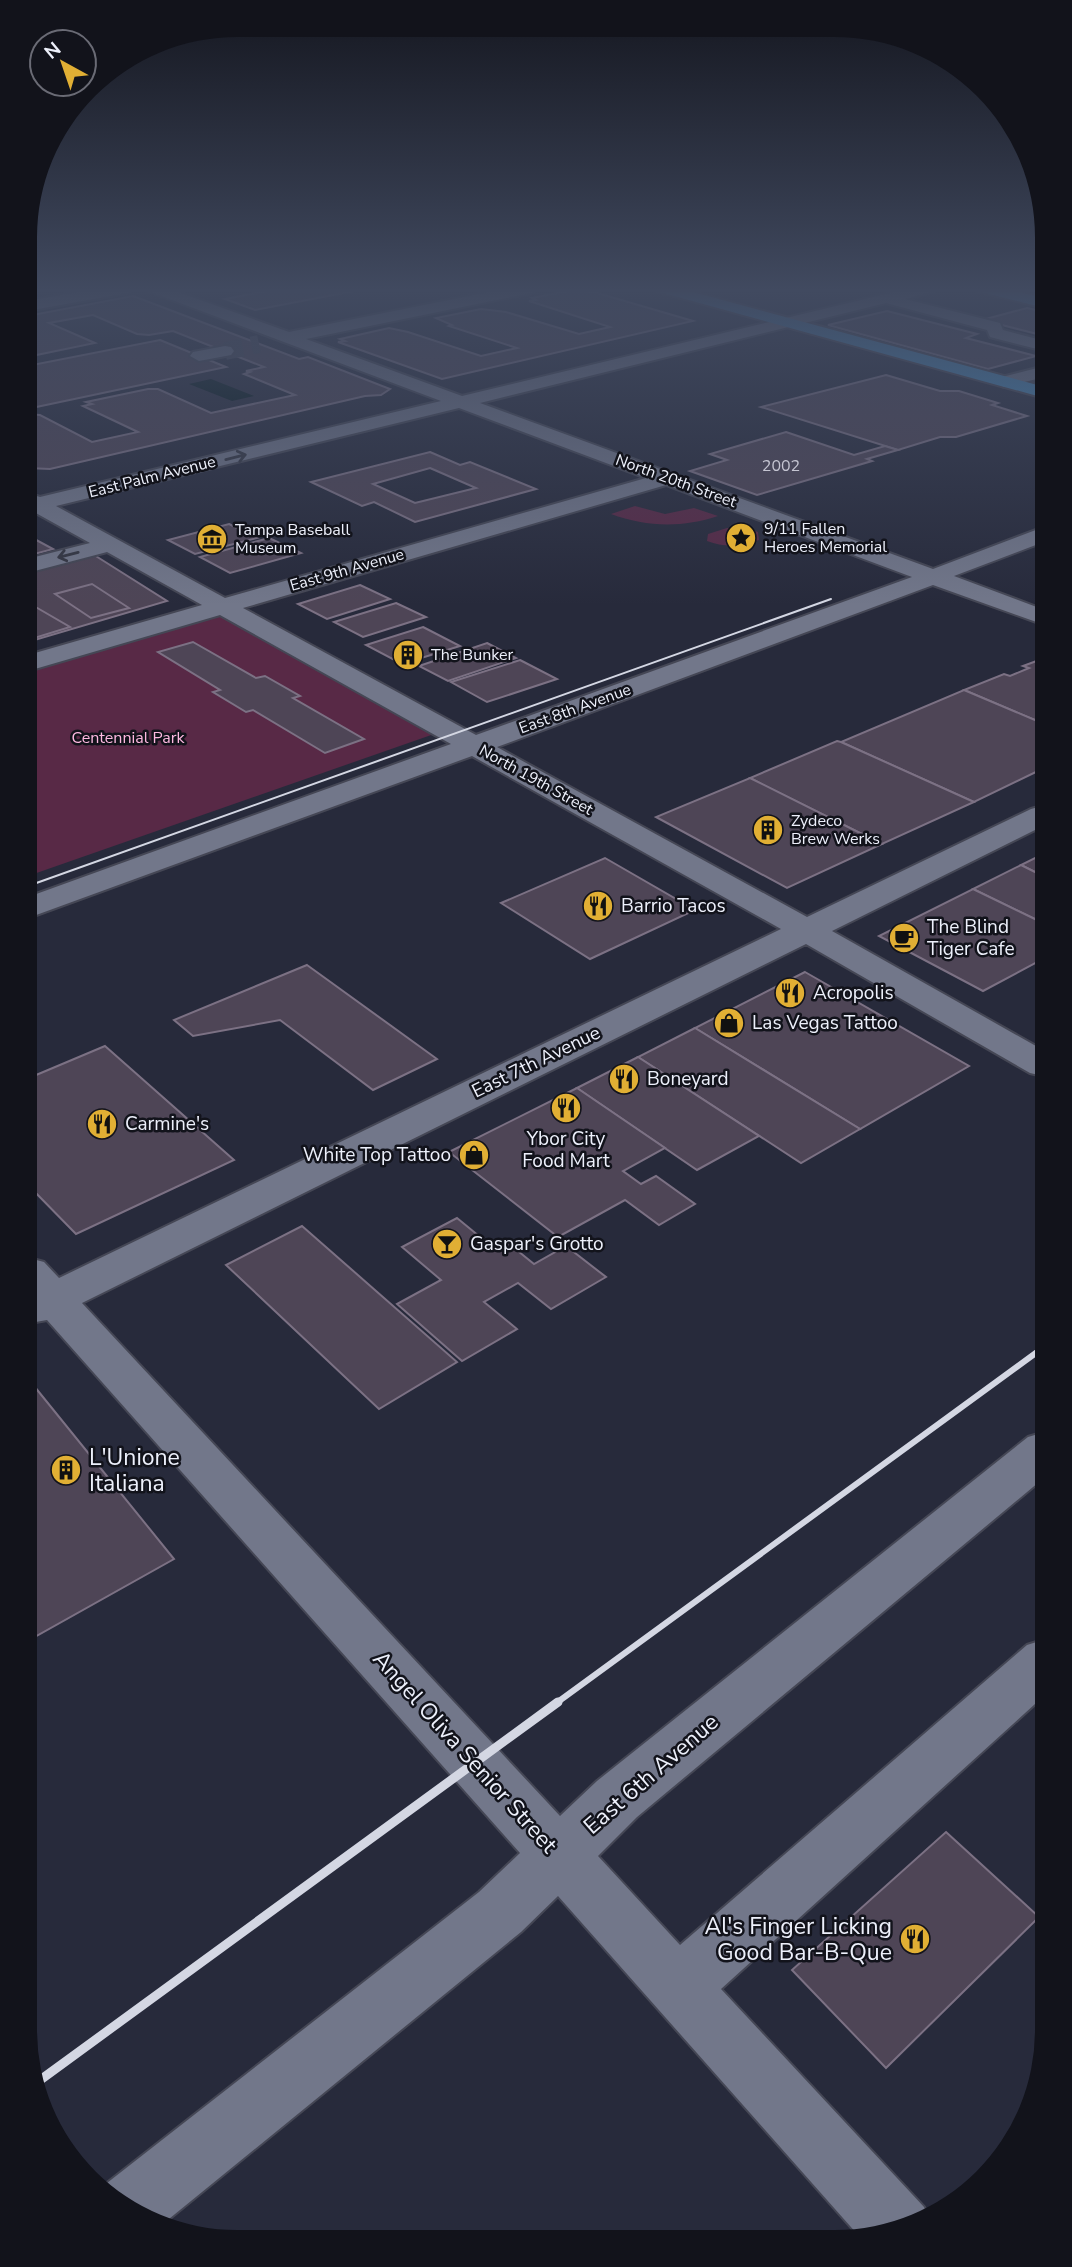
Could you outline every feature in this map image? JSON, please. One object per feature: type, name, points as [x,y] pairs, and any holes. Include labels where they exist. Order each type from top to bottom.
[{"type":"street","name":"East Palm Avenue","points":[[37,497],[423,394]]},
{"type":"street","name":"North 20th Street","points":[[440,394],[1035,614]]},
{"type":"street","name":"East Palm Avenue","points":[[37,497],[496,394]]},
{"type":"street","name":"East 9th Avenue","points":[[37,660],[667,478]]},
{"type":"street","name":"North 19th Street","points":[[37,503],[807,930],[1035,1060]]},
{"type":"street","name":"East 8th Avenue","points":[[37,905],[841,612],[1035,537]]},
{"type":"street","points":[[37,563],[109,545]]},
{"type":"street","name":"East 7th Avenue","points":[[38,1293],[807,930],[1035,818]]},
{"type":"street","name":"Angel Oliva Senior Street","points":[[38,1293],[559,1856],[891,2222]]},
{"type":"street","name":"East 6th Avenue","points":[[136,2203],[500,1912],[617,1798],[1035,1458]]},
{"type":"street","points":[[678,1986],[1035,1671]]},
{"type":"green space","points":[[635,506],[665,514],[694,508],[718,516],[691,523],[651,524],[611,514]]},
{"type":"green space","points":[[727,528],[746,528],[758,532],[759,540],[733,545],[707,541],[708,534]]},
{"type":"green space","name":"Centennial Park","points":[[222,610],[437,733],[37,873],[37,664]]},
{"type":"shaded area","points":[[214,394],[254,396],[232,401]]},
{"type":"building","points":[[37,394],[99,394],[37,407]]},
{"type":"building","points":[[125,394],[169,394],[211,413],[295,395],[292,394],[383,394],[50,469],[37,468],[37,415],[92,442],[138,432],[83,406],[92,404],[86,402]]},
{"type":"building","points":[[813,394],[968,394],[1027,416],[956,437],[940,437],[898,450],[761,407]]},
{"type":"building","points":[[786,432],[854,455],[885,446],[898,450],[867,459],[872,461],[757,495],[690,471],[727,460],[710,454]]},
{"type":"building","points":[[430,452],[460,465],[470,462],[536,489],[415,522],[374,502],[362,506],[311,482]],"holes":[[[430,468],[476,488],[415,503],[373,484]]]},
{"type":"building","name":"Tampa Baseball Museum","points":[[229,524],[257,538],[195,554],[168,540]]},
{"type":"building","points":[[269,538],[301,553],[230,573],[200,557]]},
{"type":"building","points":[[37,540],[53,549],[37,553]]},
{"type":"building","points":[[91,553],[167,601],[37,639],[37,566]]},
{"type":"building","points":[[92,584],[129,608],[91,618],[55,594]]},
{"type":"building","points":[[360,585],[390,599],[327,619],[298,604]]},
{"type":"building","points":[[396,603],[426,617],[363,637],[334,622]]},
{"type":"building","points":[[37,608],[70,627],[37,637]]},
{"type":"building","name":"The Bunker","points":[[423,627],[460,646],[402,664],[366,645]]},
{"type":"building","points":[[193,642],[256,678],[265,676],[300,696],[293,698],[364,739],[325,753],[253,710],[246,712],[213,692],[220,690],[158,652]]},
{"type":"building","points":[[487,643],[516,658],[448,681],[419,666]]},
{"type":"building","points":[[520,660],[557,679],[487,702],[451,682]]},
{"type":"building","points":[[1035,662],[1035,720],[964,690],[1004,674],[1010,676],[1029,668],[1023,666]]},
{"type":"building","points":[[964,690],[1035,720],[1035,772],[974,802],[841,742]]},
{"type":"building","points":[[837,741],[974,802],[882,844],[750,778]]},
{"type":"building","name":"Zydeco Brew Werks","points":[[750,778],[882,844],[787,888],[656,817]]},
{"type":"building","name":"Barrio Tacos","points":[[605,858],[695,910],[590,959],[501,903]]},
{"type":"building","points":[[1035,858],[1035,872],[1021,865]]},
{"type":"building","points":[[1021,865],[1035,872],[1035,919],[973,889]]},
{"type":"building","points":[[973,889],[1035,919],[1035,963],[983,991],[879,936]]},
{"type":"building","points":[[307,965],[437,1059],[373,1090],[280,1020],[193,1036],[174,1020]]},
{"type":"building","points":[[805,972],[969,1066],[860,1129],[695,1028]]},
{"type":"building","points":[[695,1028],[860,1129],[801,1163],[638,1057]]},
{"type":"building","points":[[105,1046],[234,1160],[76,1234],[37,1194],[37,1075]]},
{"type":"building","points":[[638,1057],[759,1136],[697,1170],[577,1088]]},
{"type":"building","points":[[577,1088],[665,1148],[623,1171],[641,1184],[656,1176],[695,1204],[659,1225],[625,1200],[558,1237],[449,1152]]},
{"type":"building","points":[[457,1218],[496,1250],[508,1243],[534,1264],[566,1246],[606,1277],[551,1309],[518,1283],[484,1302],[517,1329],[462,1361],[397,1304],[441,1280],[402,1247]]},
{"type":"building","points":[[302,1226],[457,1362],[379,1409],[226,1265]]},
{"type":"building","name":"L'Unione Italiana","points":[[37,1390],[174,1559],[37,1636]]},
{"type":"building","points":[[946,1832],[1035,1913],[1035,1921],[886,2068],[792,1970]]},
{"type":"tram line","points":[[37,883],[831,599]]},
{"type":"railway","points":[[555,1704],[1035,1354]]},
{"type":"railway","points":[[43,2078],[558,1702]]},
{"type":"place","name":"9/11 Fallen Heroes Memorial","points":[[741,538]]},
{"type":"place","name":"Tampa Baseball Museum","points":[[212,539]]},
{"type":"place","name":"The Bunker","points":[[408,655]]},
{"type":"place","name":"Zydeco Brew Werks","points":[[768,830]]},
{"type":"place","name":"Barrio Tacos","points":[[598,906]]},
{"type":"place","name":"The Blind Tiger Cafe","points":[[904,938]]},
{"type":"place","name":"Acropolis","points":[[790,993]]},
{"type":"place","name":"Las Vegas Tattoo","points":[[729,1023]]},
{"type":"place","name":"Boneyard","points":[[624,1079]]},
{"type":"place","name":"Ybor City Food Mart","points":[[566,1108]]},
{"type":"place","name":"Carmine's","points":[[102,1124]]},
{"type":"place","name":"White Top Tattoo","points":[[474,1155]]},
{"type":"place","name":"Gaspar's Grotto","points":[[447,1244]]},
{"type":"place","name":"L'Unione Italiana","points":[[66,1470]]},
{"type":"place","name":"Al's Finger Licking Good Bar-B-Que","points":[[915,1939]]}]
